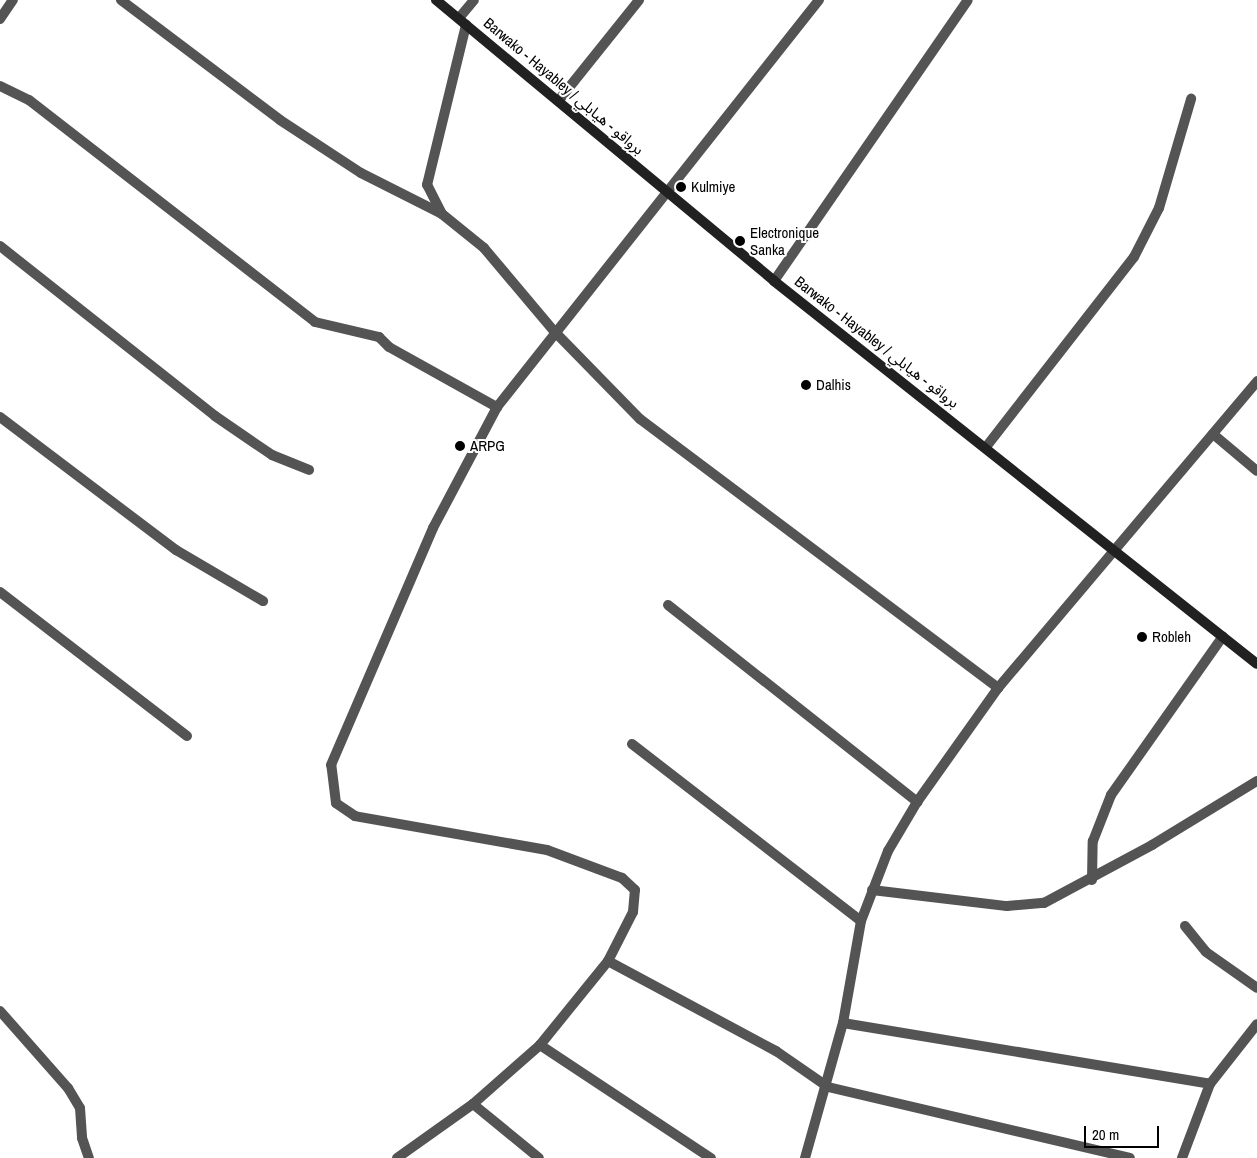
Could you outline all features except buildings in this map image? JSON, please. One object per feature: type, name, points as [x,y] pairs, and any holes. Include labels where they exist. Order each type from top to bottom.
[{"type":"main road","name":"Barwako - Hayabley / برواقو - هيابلي","points":[[436,0],[559,100],[774,281],[1114,547],[1257,664]]},
{"type":"street","points":[[0,19],[13,0]]},
{"type":"street","points":[[121,0],[280,120],[361,173],[442,214],[484,248],[554,331],[640,419],[998,688]]},
{"type":"street","points":[[442,214],[427,185],[462,22],[474,0]]},
{"type":"street","points":[[559,100],[639,0]]},
{"type":"street","points":[[397,1158],[473,1104],[540,1045],[608,961],[633,912],[635,890],[622,878],[547,850],[355,816],[336,803],[330,784],[331,765],[389,625],[497,407],[554,331],[668,192],[820,0]]},
{"type":"street","points":[[774,281],[968,0]]},
{"type":"street","points":[[0,86],[29,100],[314,322],[379,337],[389,347],[497,407]]},
{"type":"street","points":[[986,447],[1134,257],[1158,208],[1191,99]]},
{"type":"street","points":[[0,246],[215,416],[272,456],[309,470]]},
{"type":"street","points":[[805,1158],[828,1087],[843,1023],[861,921],[872,890],[917,802],[998,688],[1114,547],[1214,434],[1257,381]]},
{"type":"street","points":[[0,417],[176,550],[263,601]]},
{"type":"street","points":[[1214,434],[1257,472]]},
{"type":"street","points":[[0,592],[188,736]]},
{"type":"street","points":[[668,605],[917,802]]},
{"type":"street","points":[[1092,880],[1093,841],[1111,795],[1223,636]]},
{"type":"street","points":[[632,744],[861,921]]},
{"type":"street","points":[[872,890],[1008,906],[1044,903],[1092,880],[1257,781]]},
{"type":"street","points":[[1184,926],[1206,952],[1257,988]]},
{"type":"street","points":[[608,961],[776,1052],[828,1087],[1130,1158]]},
{"type":"street","points":[[0,1011],[68,1088],[80,1108],[82,1138],[89,1158]]},
{"type":"street","points":[[843,1023],[1210,1084]]},
{"type":"street","points":[[1182,1158],[1210,1084],[1257,1024]]},
{"type":"street","points":[[540,1045],[711,1158]]},
{"type":"street","points":[[473,1104],[539,1158]]},
{"type":"place","name":"Kulmiye","points":[[681,187]]},
{"type":"place","name":"Electronique Sanka","points":[[740,241]]},
{"type":"place","name":"Dalhis","points":[[806,385]]},
{"type":"place","name":"ARPG","points":[[460,446]]},
{"type":"place","name":"Robleh","points":[[1142,637]]}]
